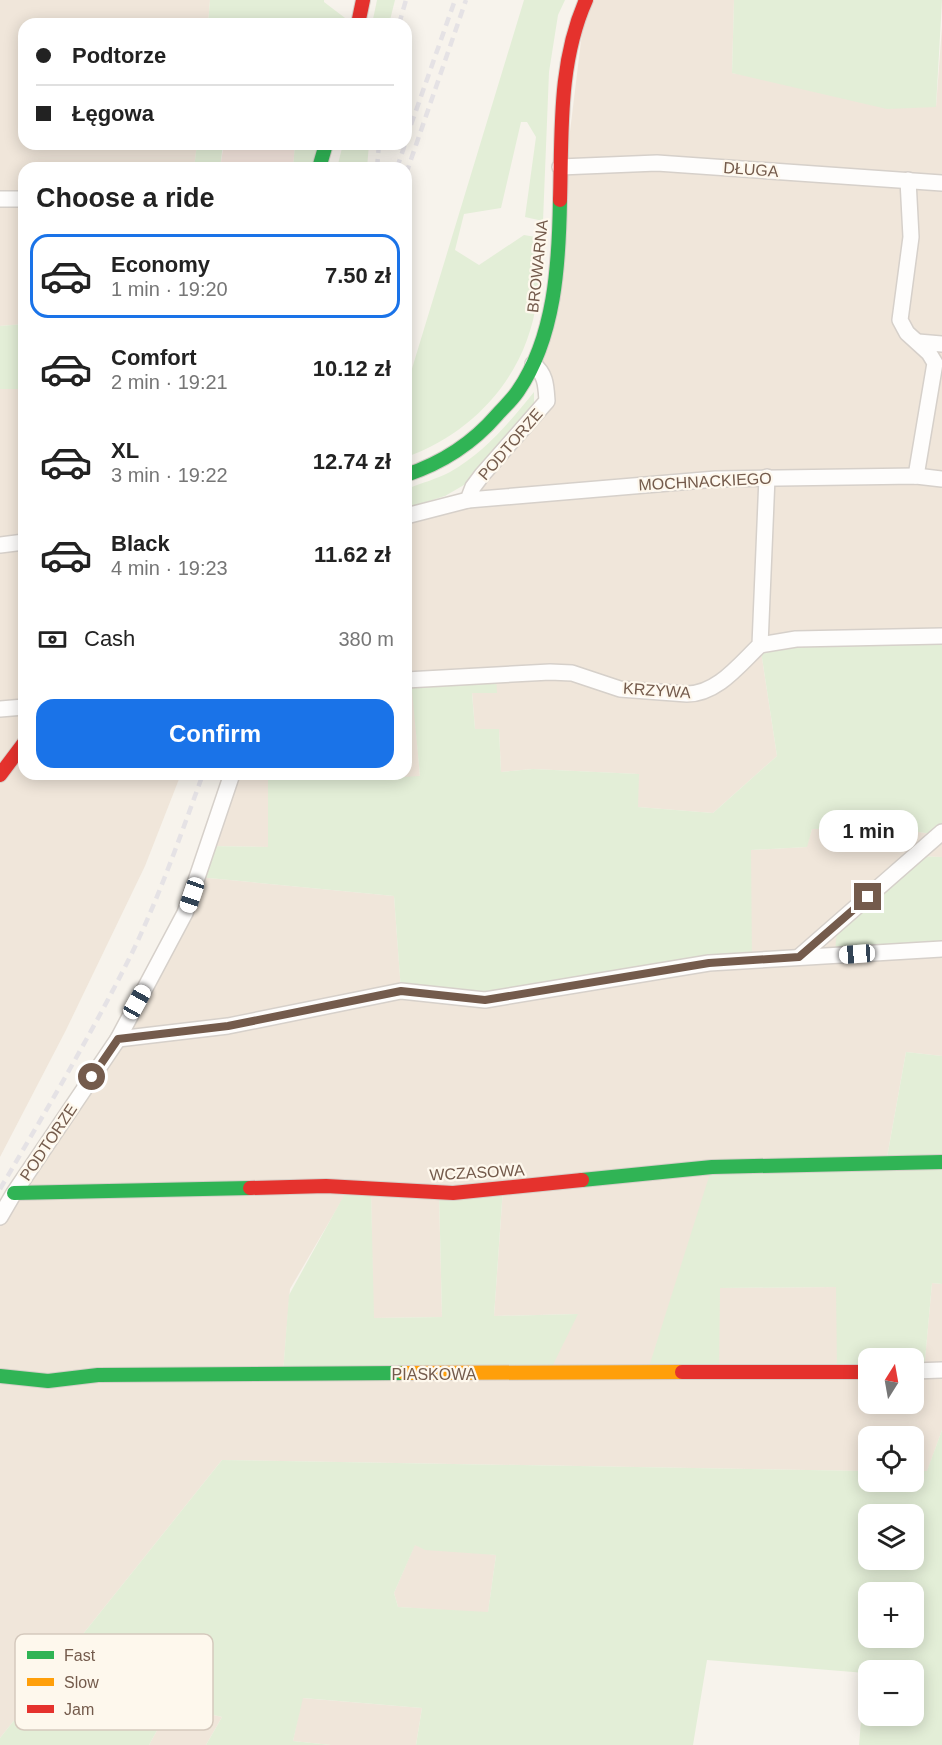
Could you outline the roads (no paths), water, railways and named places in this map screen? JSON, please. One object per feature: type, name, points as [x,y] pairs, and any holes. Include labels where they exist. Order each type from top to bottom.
[{"type":"street","points":[[359,18],[363,0]]},
{"type":"street","name":"BROWARNA","points":[[412,472],[438,463],[475,439],[491,423],[520,388],[533,364],[546,330],[553,294],[567,58],[571,35],[586,0]]},
{"type":"street","name":"DŁUGA","points":[[560,167],[657,163],[942,183]]},
{"type":"street","points":[[908,180],[911,237],[900,320],[907,333],[918,342],[935,363],[916,476]]},
{"type":"street","points":[[0,200],[18,199]]},
{"type":"street","points":[[918,342],[942,344]]},
{"type":"street","name":"PODTORZE","points":[[468,500],[473,487],[482,475],[548,401],[544,376],[533,364]]},
{"type":"street","name":"MOCHNACKIEGO","points":[[468,500],[716,479],[916,476],[942,479]]},
{"type":"street","points":[[767,477],[760,645],[796,639],[942,636]]},
{"type":"street","points":[[412,514],[468,500]]},
{"type":"street","points":[[0,545],[18,543]]},
{"type":"street","name":"KRZYWA","points":[[412,680],[550,672],[572,673],[620,688],[697,694],[723,681],[760,645]]},
{"type":"street","points":[[0,709],[18,708]]},
{"type":"street","points":[[0,775],[18,751]]},
{"type":"street","name":"PODTORZE","points":[[0,1217],[118,1039],[185,913],[230,780]]},
{"type":"street","points":[[799,957],[942,832]]},
{"type":"street","points":[[118,1039],[228,1026],[401,991],[485,1000],[709,963],[942,949]]},
{"type":"street","name":"WCZASOWA","points":[[14,1193],[326,1186],[453,1193],[712,1167],[942,1162]]},
{"type":"street","points":[[924,1371],[942,1370]]},
{"type":"street","name":"PIASKOWA","points":[[0,1376],[48,1381],[98,1375],[208,1373],[858,1372]]},
{"type":"railway","points":[[401,18],[406,0]]},
{"type":"railway","points":[[412,122],[455,0]]},
{"type":"railway","points":[[410,162],[466,0]]},
{"type":"railway","points":[[378,150],[378,162]]},
{"type":"railway","points":[[399,162],[403,150]]},
{"type":"railway","points":[[0,1189],[85,1042],[132,953],[161,887],[201,780]]}]
